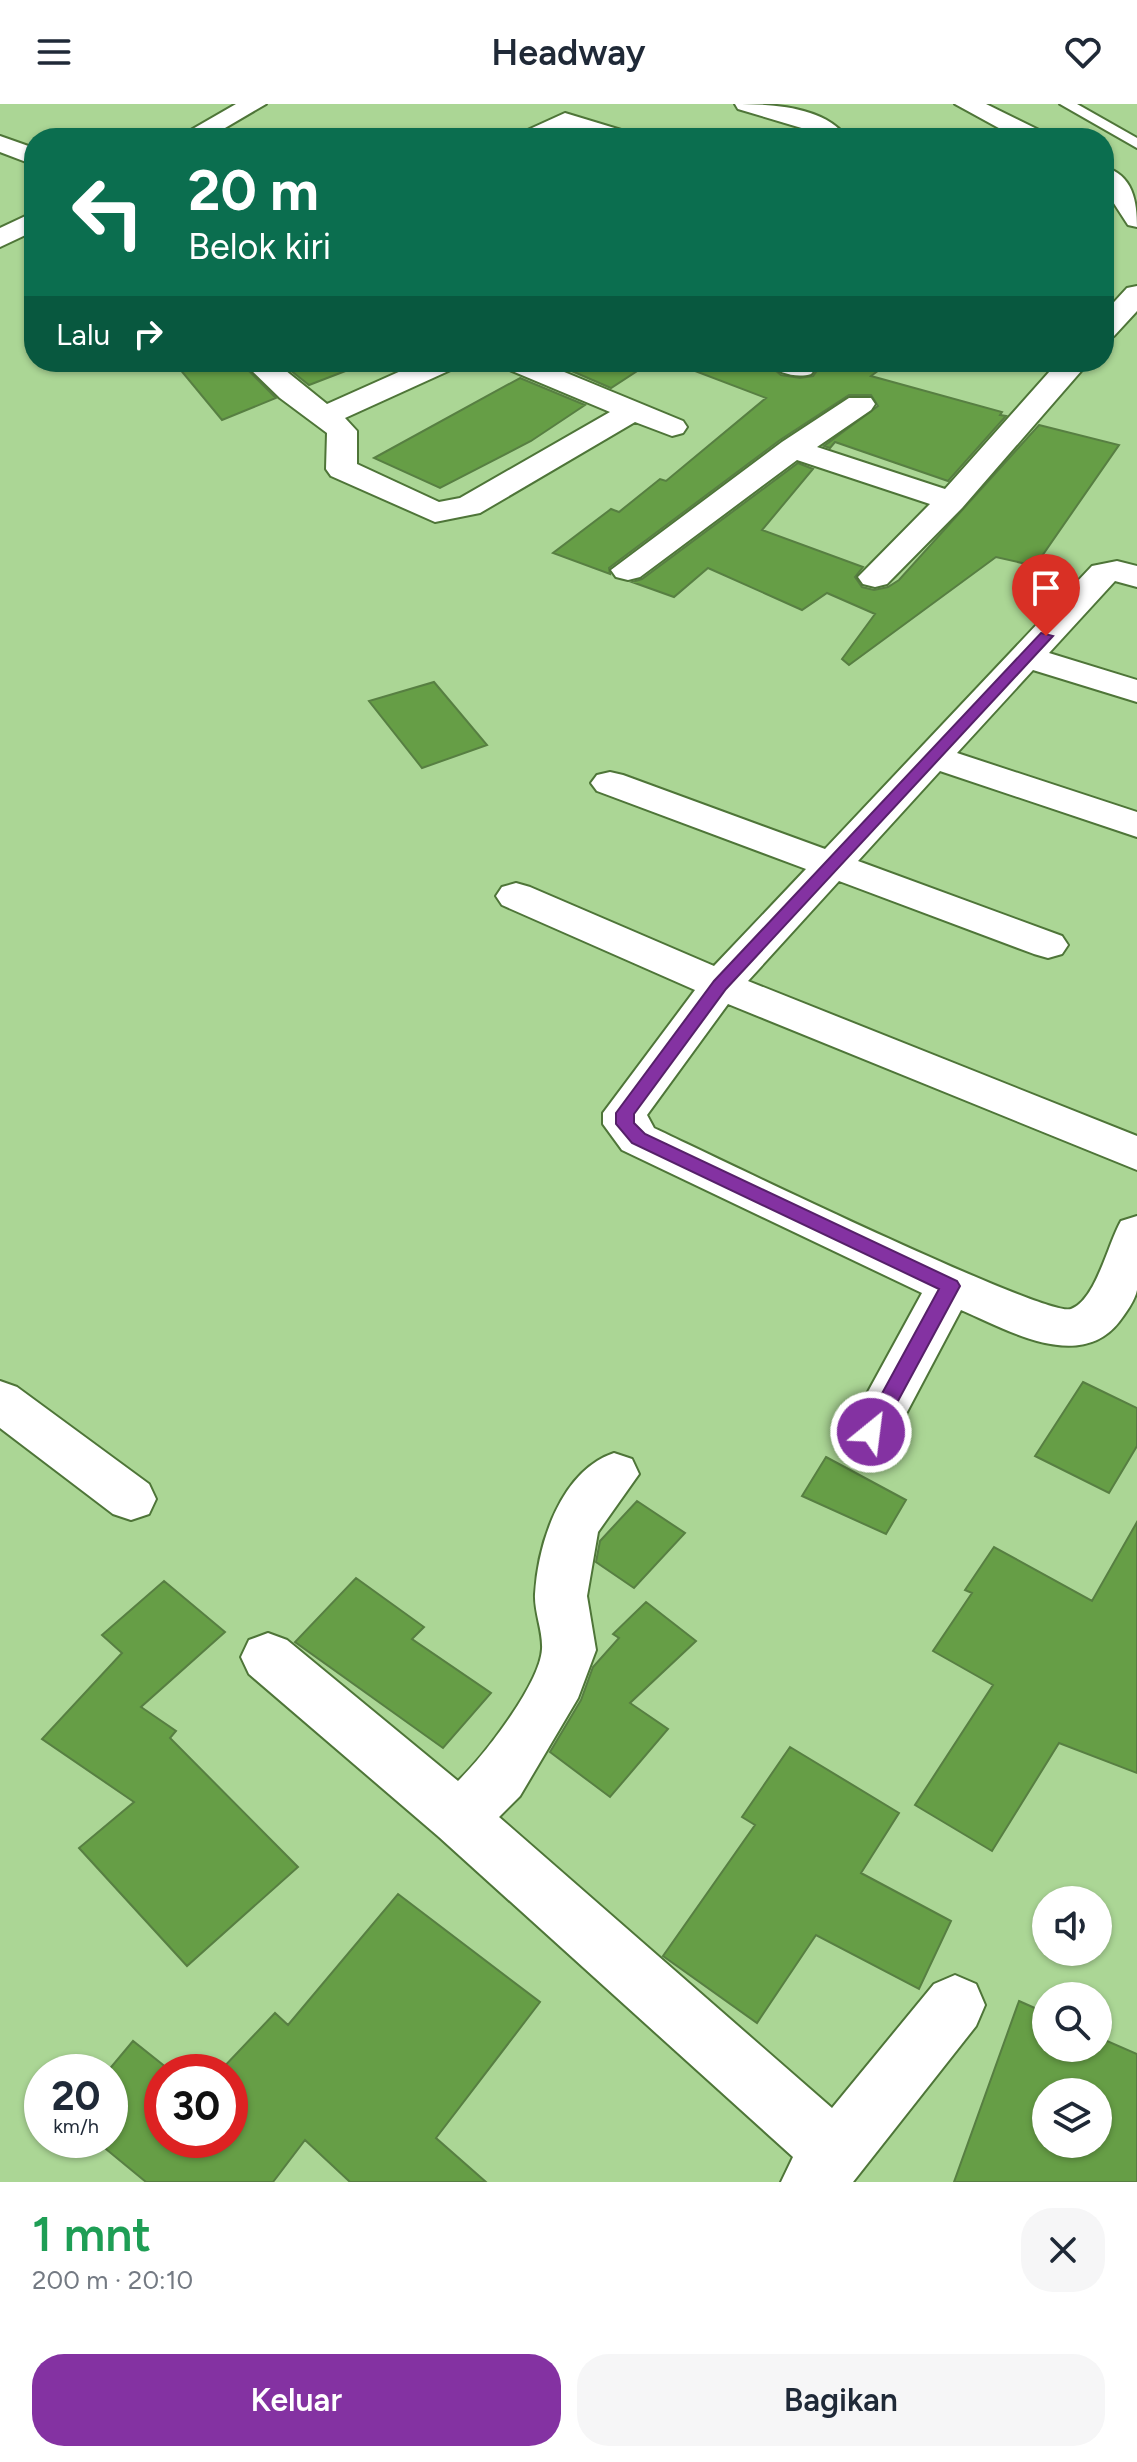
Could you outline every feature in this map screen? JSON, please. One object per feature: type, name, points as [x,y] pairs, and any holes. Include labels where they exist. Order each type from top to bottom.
[{"type":"street","points":[[208,128],[254,104]]},
{"type":"street","points":[[747,104],[825,128]]},
{"type":"street","points":[[967,104],[1016,128]]},
{"type":"street","points":[[532,106],[590,128]]},
{"type":"street","points":[[549,128],[565,120]]},
{"type":"street","points":[[0,143],[24,153]]},
{"type":"street","points":[[1114,183],[1137,219]]},
{"type":"street","points":[[1114,319],[1137,294]]},
{"type":"street","points":[[269,372],[342,431],[342,469],[435,512],[469,506],[633,411]]},
{"type":"street","points":[[325,416],[423,372]]},
{"type":"street","points":[[539,372],[672,427]]},
{"type":"street","points":[[875,577],[951,501],[1065,372]]},
{"type":"street","points":[[628,570],[860,404]]},
{"type":"street","points":[[793,449],[951,501]]},
{"type":"street","points":[[1137,577],[1117,571],[1104,573],[720,985],[625,1113],[625,1124],[638,1139],[950,1286],[1048,1326],[1081,1329],[1098,1317],[1110,1297],[1137,1233]]},
{"type":"street","points":[[1026,657],[1137,691]]},
{"type":"street","points":[[933,757],[1137,825]]},
{"type":"street","points":[[610,783],[1048,945]]},
{"type":"street","points":[[516,896],[720,985],[1137,1154]]},
{"type":"street","points":[[871,1432],[950,1286]]},
{"type":"street","points":[[0,1401],[131,1499]]},
{"type":"street","points":[[459,1818],[500,1778],[551,1698],[569,1650],[561,1596],[573,1525],[614,1474]]},
{"type":"street","points":[[268,1657],[459,1818],[825,2167],[955,2005]]},
{"type":"lane","points":[[1067,104],[1109,128]]},
{"type":"lane","points":[[1114,131],[1137,144]]},
{"type":"building","points":[[182,372],[250,372],[276,398],[222,420]]},
{"type":"building","points":[[293,372],[343,372],[309,385]]},
{"type":"building","points":[[574,372],[636,372],[611,388]]},
{"type":"building","points":[[698,372],[777,372],[800,378],[813,376],[816,372],[876,372],[871,376],[1002,412],[1000,415],[1006,416],[948,481],[835,442],[830,448],[824,446],[878,406],[871,395],[849,395],[780,440],[609,568],[610,574],[553,553],[611,509],[619,512],[660,479],[666,481],[766,398]]},
{"type":"building","points":[[520,378],[585,405],[531,441],[440,488],[374,458]]},
{"type":"building","points":[[1039,425],[1119,445],[1035,566],[996,557],[849,665],[842,659],[875,614],[827,593],[802,610],[708,568],[674,597],[632,582],[642,579],[798,463],[813,469],[762,530],[863,567],[855,577],[862,587],[874,590],[888,587],[899,580]]},
{"type":"building","points":[[434,682],[487,745],[422,768],[369,701]]},
{"type":"building","points":[[1083,1382],[1137,1408],[1137,1446],[1109,1493],[1035,1456]]},
{"type":"building","points":[[826,1457],[906,1500],[886,1534],[802,1496]]},
{"type":"building","points":[[637,1501],[685,1533],[634,1588],[596,1562],[600,1541]]},
{"type":"building","points":[[1137,1522],[1137,1773],[1059,1743],[992,1851],[915,1805],[993,1685],[933,1651],[972,1593],[965,1590],[994,1547],[1092,1601]]},
{"type":"building","points":[[356,1578],[424,1627],[412,1639],[491,1693],[443,1748],[295,1642]]},
{"type":"building","points":[[164,1581],[225,1632],[141,1707],[176,1731],[170,1738],[298,1867],[187,1966],[79,1848],[134,1802],[42,1739],[122,1653],[102,1635]]},
{"type":"building","points":[[646,1602],[696,1641],[630,1703],[668,1729],[610,1797],[550,1752],[581,1700],[593,1667],[619,1638],[613,1634]]},
{"type":"building","points":[[790,1747],[899,1813],[861,1873],[951,1921],[919,1989],[816,1935],[757,2023],[663,1956],[755,1825],[742,1817]]},
{"type":"building","points":[[398,1894],[540,2002],[436,2138],[486,2182],[350,2182],[305,2140],[273,2182],[146,2182],[117,2158],[128,2158],[128,2054],[122,2054],[133,2041],[149,2054],[144,2054],[144,2158],[248,2158],[248,2054],[236,2054],[275,2013],[288,2025]]},
{"type":"building","points":[[1019,2001],[1032,2007],[1032,2062],[1112,2062],[1112,2043],[1137,2054],[1137,2182],[954,2182]]},
{"type":"route","points":[[871,1432],[950,1286],[638,1139],[625,1124],[625,1113],[720,985],[1046,636]]}]
